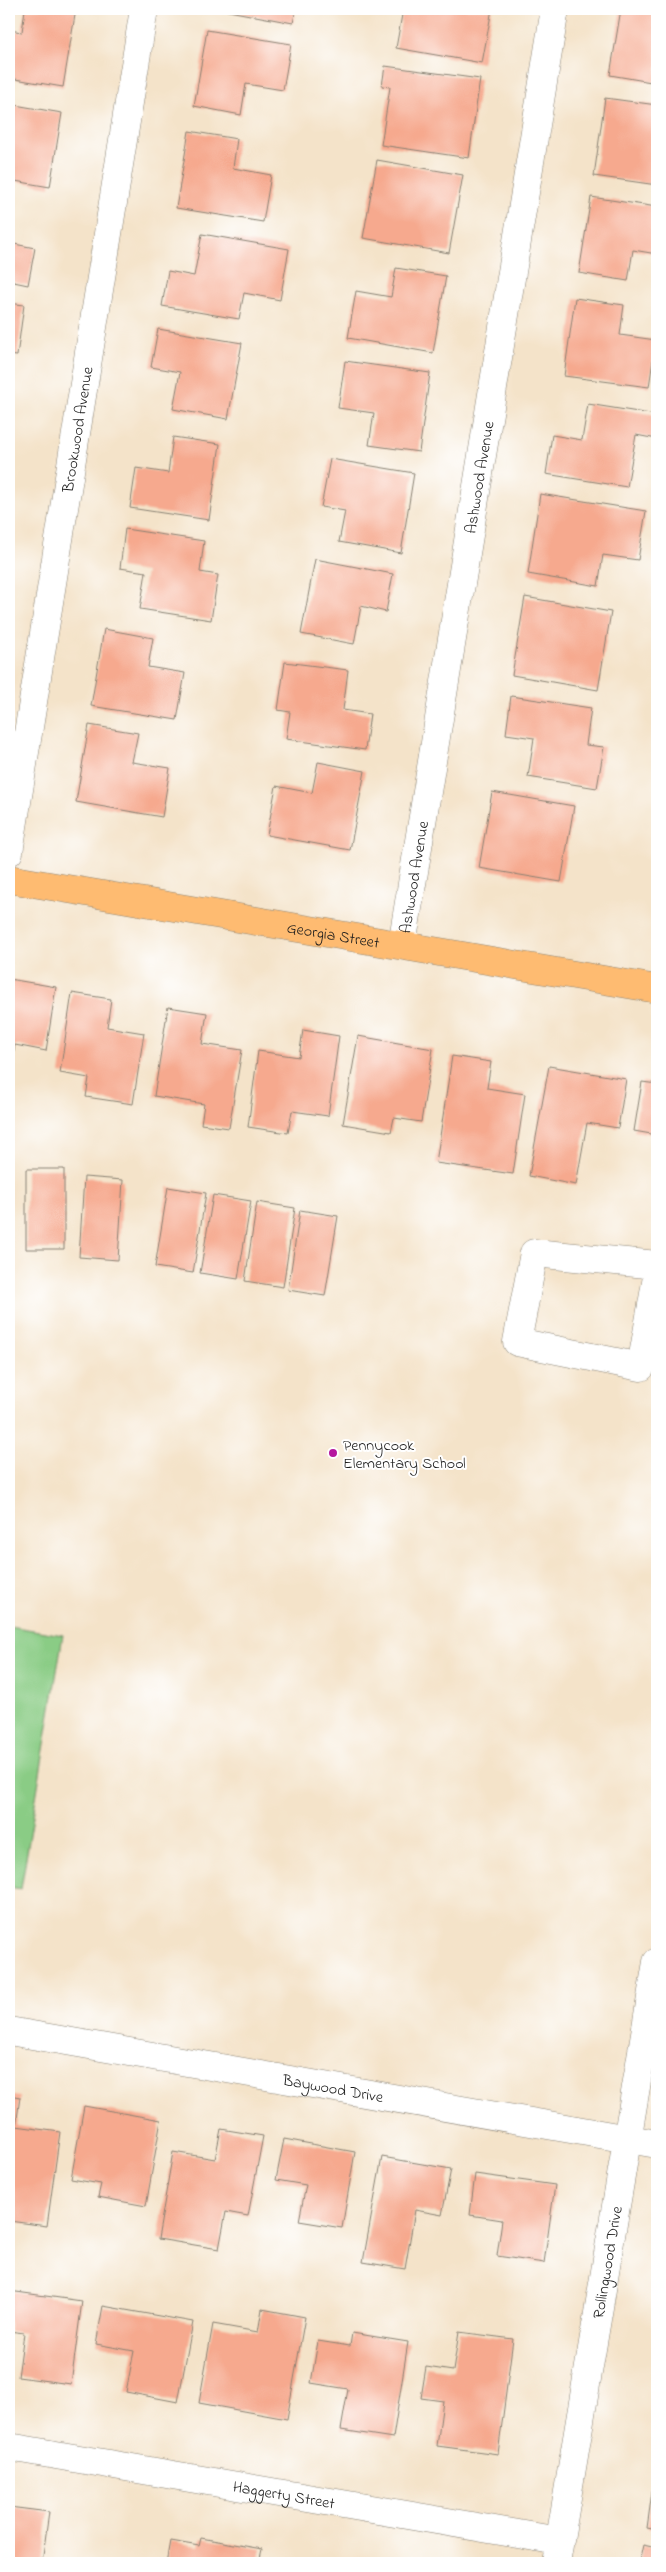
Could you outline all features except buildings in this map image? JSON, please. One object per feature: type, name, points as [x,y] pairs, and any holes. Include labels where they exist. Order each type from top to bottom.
[{"type":"main road","name":"Georgia Street","points":[[9,879],[657,989]]},
{"type":"street","name":"Brookwood Avenue","points":[[9,852],[144,9]]},
{"type":"street","name":"Ashwood Avenue","points":[[402,945],[556,9]]},
{"type":"street","points":[[657,1265],[534,1253],[517,1342],[641,1367],[657,1277]]},
{"type":"street","name":"Rollingwood Drive","points":[[557,2552],[657,1962]]},
{"type":"street","name":"Baywood Drive","points":[[9,2031],[657,2144]]},
{"type":"street","name":"Haggerty Street","points":[[9,2447],[557,2552]]},
{"type":"green space","points":[[9,1626],[63,1635],[21,1889],[9,1887]]},
{"type":"place","name":"Pennycook Elementary School","points":[[333,1453]]}]
